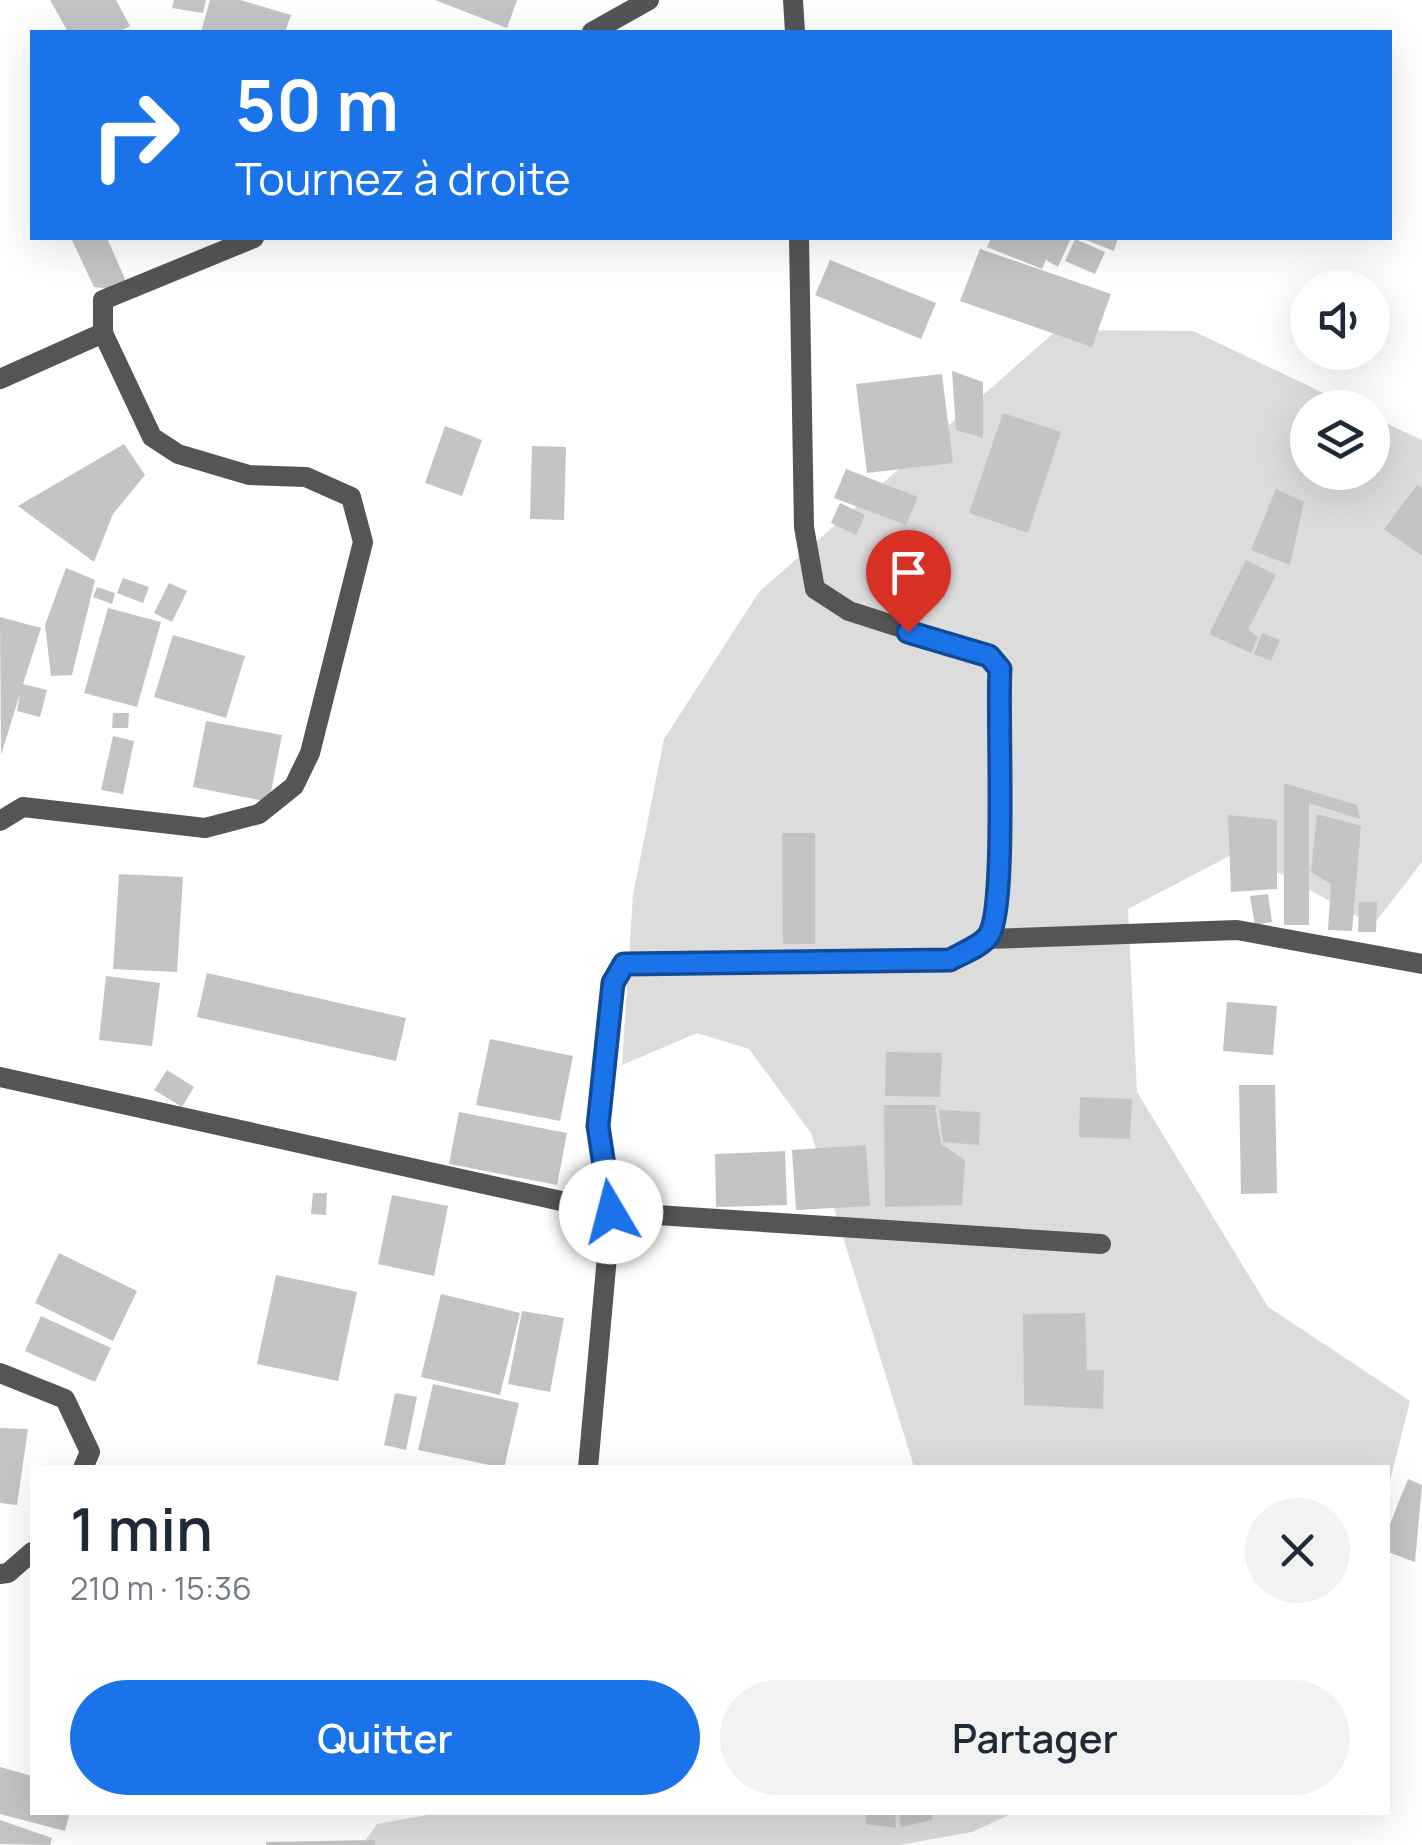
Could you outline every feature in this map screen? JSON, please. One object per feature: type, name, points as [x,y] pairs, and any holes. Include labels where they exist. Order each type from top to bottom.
[{"type":"street","points":[[596,30],[649,0]]},
{"type":"street","points":[[794,0],[795,30]]},
{"type":"street","points":[[0,821],[22,807],[205,828],[259,814],[294,786],[310,753],[362,542],[351,497],[306,477],[249,476],[178,454],[152,437],[103,333],[103,300],[249,240]]},
{"type":"street","points":[[799,240],[804,527],[815,589],[849,611],[989,656],[1000,669],[996,721],[999,870],[995,923],[987,938]]},
{"type":"street","points":[[0,379],[103,333]]},
{"type":"street","points":[[588,1465],[611,1212],[598,1126],[613,983],[624,964],[950,960],[987,938],[1237,930],[1422,964]]},
{"type":"street","points":[[0,1077],[611,1212],[1101,1244]]},
{"type":"street","points":[[0,1373],[65,1399],[90,1452],[84,1465]]},
{"type":"street","points":[[0,1574],[8,1573],[30,1554]]},
{"type":"shaded area","points":[[1057,330],[1193,331],[1317,390],[1290,390],[1290,490],[1390,490],[1390,425],[1422,440],[1422,862],[1373,925],[1239,851],[1128,909],[1137,1092],[1268,1307],[1410,1401],[1390,1481],[1390,1465],[913,1465],[811,1133],[749,1049],[697,1033],[622,1065],[633,895],[664,739],[759,592]]},
{"type":"shaded area","points":[[428,1815],[1009,1815],[972,1832],[900,1845],[362,1845],[377,1824]]},
{"type":"building","points":[[50,0],[116,0],[130,26],[122,30],[67,30]]},
{"type":"building","points":[[174,0],[206,0],[203,13],[172,8]]},
{"type":"building","points":[[210,0],[240,0],[291,15],[286,30],[202,30]]},
{"type":"building","points":[[435,0],[517,0],[507,28]]},
{"type":"building","points":[[72,240],[108,240],[128,286],[122,290],[94,287]]},
{"type":"building","points":[[990,240],[1070,240],[1058,267],[1046,260],[1042,269],[987,247]]},
{"type":"building","points":[[1075,240],[1105,252],[1095,274],[1065,261]]},
{"type":"building","points":[[1086,240],[1117,240],[1114,251]]},
{"type":"building","points":[[980,249],[1111,294],[1092,347],[960,301]]},
{"type":"building","points":[[830,260],[936,303],[921,339],[815,295]]},
{"type":"building","points":[[952,371],[983,382],[983,438],[956,430]]},
{"type":"building","points":[[942,374],[953,463],[867,473],[856,384]]},
{"type":"building","points":[[1003,413],[1061,432],[1028,533],[969,513]]},
{"type":"building","points":[[445,426],[482,440],[462,496],[425,483]]},
{"type":"building","points":[[124,444],[145,475],[113,514],[94,562],[18,506]]},
{"type":"building","points":[[532,446],[566,447],[564,520],[530,519]]},
{"type":"building","points":[[846,469],[918,497],[906,525],[834,498]]},
{"type":"building","points":[[1417,485],[1422,488],[1422,556],[1384,529]]},
{"type":"building","points":[[1276,489],[1304,502],[1290,565],[1251,550]]},
{"type":"building","points":[[840,503],[865,515],[856,535],[831,523]]},
{"type":"building","points":[[1246,560],[1276,575],[1248,629],[1258,637],[1251,653],[1209,634]]},
{"type":"building","points":[[66,568],[95,580],[72,675],[51,676],[45,625]]},
{"type":"building","points":[[123,578],[149,587],[143,603],[117,593]]},
{"type":"building","points":[[169,583],[187,591],[172,622],[154,613]]},
{"type":"building","points":[[97,587],[115,593],[112,604],[93,597]]},
{"type":"building","points":[[108,608],[161,622],[137,707],[84,693]]},
{"type":"building","points":[[0,617],[41,628],[23,684],[47,690],[40,717],[17,711],[20,694],[1,755]]},
{"type":"building","points":[[1262,633],[1280,640],[1271,661],[1254,654]]},
{"type":"building","points":[[173,635],[245,656],[226,718],[154,697]]},
{"type":"building","points":[[113,713],[129,713],[128,728],[112,728]]},
{"type":"building","points":[[206,721],[282,735],[269,802],[193,787]]},
{"type":"building","points":[[113,736],[134,741],[123,794],[101,790]]},
{"type":"building","points":[[1284,783],[1357,805],[1360,819],[1309,803],[1309,925],[1284,925]]},
{"type":"building","points":[[1317,814],[1361,826],[1352,931],[1328,930],[1331,884],[1311,872]]},
{"type":"building","points":[[1228,815],[1277,820],[1277,889],[1231,892]]},
{"type":"building","points":[[782,833],[815,833],[815,944],[783,944]]},
{"type":"building","points":[[119,874],[183,877],[177,972],[113,969]]},
{"type":"building","points":[[1268,894],[1272,922],[1255,925],[1250,896]]},
{"type":"building","points":[[1359,902],[1377,902],[1376,932],[1358,932]]},
{"type":"building","points":[[207,973],[406,1018],[396,1061],[197,1017]]},
{"type":"building","points":[[106,976],[160,983],[152,1046],[99,1040]]},
{"type":"building","points":[[1227,1002],[1277,1006],[1273,1055],[1223,1051]]},
{"type":"building","points":[[490,1039],[573,1056],[560,1121],[476,1105]]},
{"type":"building","points":[[886,1052],[942,1053],[940,1097],[885,1096]]},
{"type":"building","points":[[167,1070],[194,1087],[182,1107],[154,1090]]},
{"type":"building","points":[[1239,1085],[1275,1085],[1277,1193],[1241,1194]]},
{"type":"building","points":[[1080,1097],[1132,1099],[1130,1139],[1079,1137]]},
{"type":"building","points":[[884,1105],[935,1105],[941,1144],[965,1160],[962,1205],[885,1207]]},
{"type":"building","points":[[939,1110],[980,1112],[979,1145],[943,1142]]},
{"type":"building","points":[[459,1112],[567,1133],[557,1185],[449,1164]]},
{"type":"building","points":[[866,1145],[870,1206],[796,1210],[792,1150]]},
{"type":"building","points":[[785,1151],[787,1205],[716,1207],[715,1154]]},
{"type":"building","points":[[313,1193],[327,1193],[326,1215],[311,1214]]},
{"type":"building","points":[[392,1195],[448,1206],[434,1276],[378,1264]]},
{"type":"building","points":[[59,1253],[137,1291],[113,1341],[35,1303]]},
{"type":"building","points":[[276,1275],[357,1292],[338,1381],[257,1364]]},
{"type":"building","points":[[441,1294],[520,1313],[500,1395],[421,1377]]},
{"type":"building","points":[[522,1311],[564,1318],[550,1392],[508,1384]]},
{"type":"building","points":[[1085,1313],[1087,1370],[1104,1370],[1103,1409],[1024,1405],[1023,1314]]},
{"type":"building","points":[[41,1316],[111,1348],[95,1382],[25,1351]]},
{"type":"building","points":[[433,1384],[519,1403],[505,1465],[418,1450]]},
{"type":"building","points":[[395,1393],[417,1397],[406,1450],[384,1445]]},
{"type":"building","points":[[0,1428],[28,1429],[17,1505],[0,1503]]},
{"type":"building","points":[[1408,1479],[1422,1485],[1415,1562],[1390,1553],[1390,1524]]},
{"type":"building","points":[[0,1767],[30,1775],[30,1815],[69,1815],[65,1831],[0,1814]]},
{"type":"building","points":[[866,1815],[895,1815],[896,1828],[866,1824]]},
{"type":"building","points":[[899,1815],[931,1815],[932,1820],[901,1827]]},
{"type":"building","points":[[0,1820],[52,1838],[50,1845],[0,1844]]},
{"type":"building","points":[[375,1840],[375,1845],[266,1845],[266,1842]]},
{"type":"route","points":[[611,1212],[598,1126],[613,983],[624,964],[667,962],[711,967],[950,960],[987,938],[995,923],[1000,669],[989,656],[908,632]]}]
